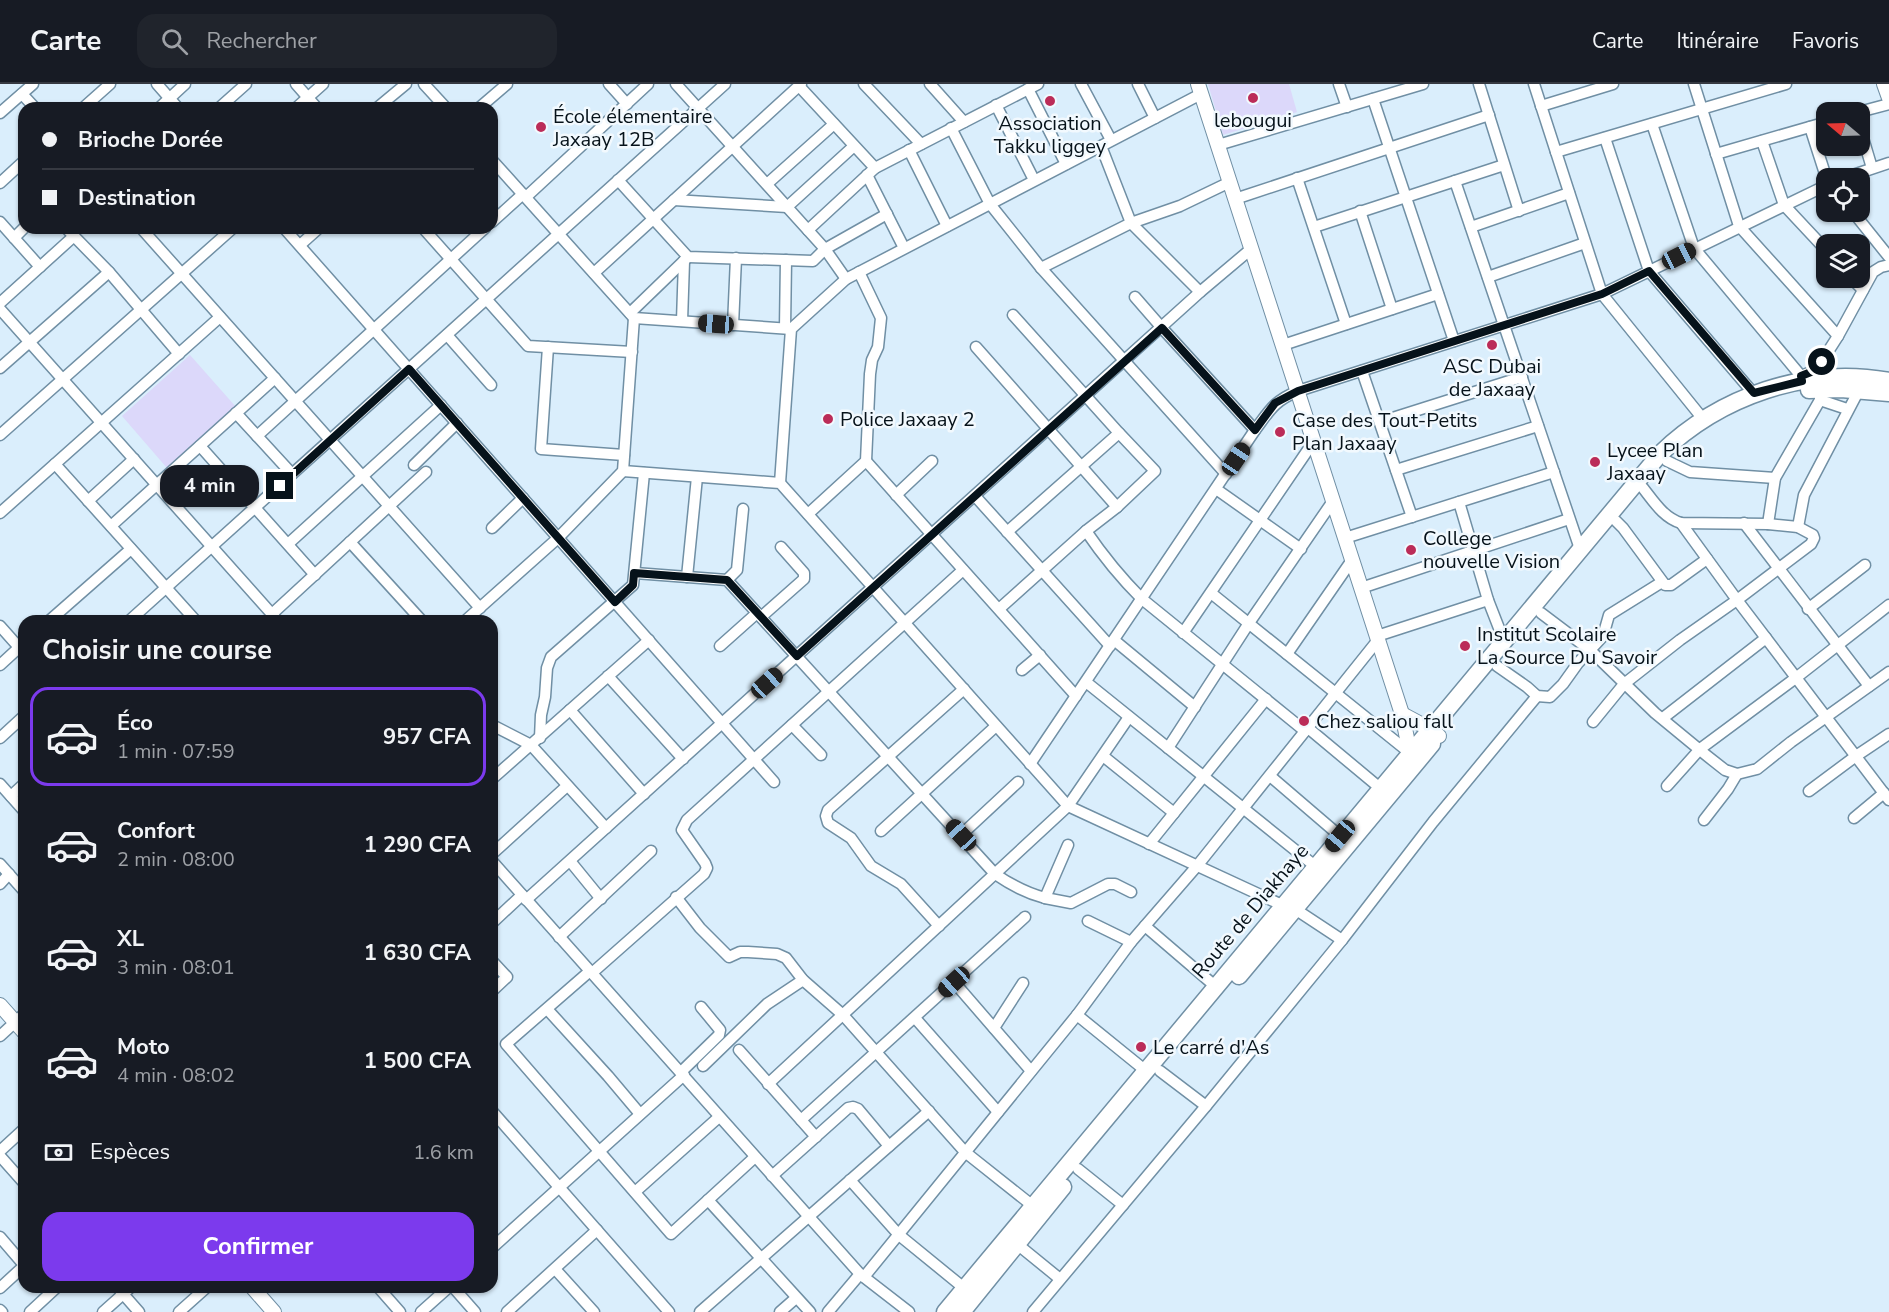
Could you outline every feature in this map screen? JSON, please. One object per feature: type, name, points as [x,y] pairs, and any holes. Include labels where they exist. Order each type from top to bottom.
[{"type":"main road","name":"Route de Diakhaye","points":[[945,1312],[1033,1206],[1153,1071],[1414,757],[1504,641],[1660,454],[1676,439],[1721,408],[1754,393],[1801,378],[1853,377],[1889,381]]},
{"type":"main road","name":"Route de Diakhaye","points":[[1434,732],[1497,666],[1643,488],[1667,461],[1691,440],[1734,413],[1790,393],[1820,394],[1858,390],[1889,393]]},
{"type":"main road","name":"Route de Diakhaye","points":[[962,1312],[1078,1169],[1215,986],[1288,907],[1315,866],[1380,788],[1414,757]]},
{"type":"street","points":[[90,102],[110,84]]},
{"type":"street","points":[[157,84],[173,102]]},
{"type":"street","points":[[166,102],[185,84]]},
{"type":"street","points":[[226,84],[235,93]]},
{"type":"street","points":[[225,102],[246,84]]},
{"type":"street","points":[[296,84],[312,102]]},
{"type":"street","points":[[303,102],[323,84]]},
{"type":"street","points":[[384,102],[406,84]]},
{"type":"street","points":[[424,84],[440,102]]},
{"type":"street","points":[[486,102],[507,84]]},
{"type":"street","points":[[609,84],[627,104]]},
{"type":"street","points":[[498,217],[648,84]]},
{"type":"street","points":[[676,84],[825,249],[846,279]]},
{"type":"street","points":[[136,615],[724,84]]},
{"type":"street","points":[[864,84],[921,144]]},
{"type":"street","points":[[930,84],[964,122]]},
{"type":"street","points":[[1081,84],[1106,143],[1131,223],[1200,292]]},
{"type":"street","points":[[1138,84],[1155,118]]},
{"type":"street","points":[[1340,84],[1347,107]]},
{"type":"street","points":[[1218,145],[1423,84]]},
{"type":"street","points":[[1479,84],[1519,211]]},
{"type":"street","points":[[1534,84],[1602,294],[1703,419]]},
{"type":"street","points":[[1541,106],[1613,84]]},
{"type":"street","points":[[1694,84],[1739,226],[1838,336]]},
{"type":"street","points":[[1556,152],[1702,109],[1748,89],[1786,84]]},
{"type":"street","points":[[1884,84],[1889,98]]},
{"type":"street","points":[[594,273],[800,85],[855,146],[871,172],[887,214],[904,249]]},
{"type":"street","points":[[808,230],[871,172],[1033,86],[1066,164]]},
{"type":"street","points":[[0,113],[25,88],[32,102]]},
{"type":"street","points":[[498,167],[632,315],[788,329],[846,279],[1155,118],[1199,89],[1346,538],[1414,757]]},
{"type":"street","points":[[1373,99],[1454,341]]},
{"type":"street","points":[[1870,109],[1889,104]]},
{"type":"street","points":[[996,105],[1034,180]]},
{"type":"street","points":[[1235,199],[1488,115]]},
{"type":"street","points":[[766,184],[834,124]]},
{"type":"street","points":[[1652,124],[1694,248],[1801,378],[1819,366],[1876,269],[1889,265]]},
{"type":"street","points":[[1716,154],[1816,125]]},
{"type":"street","points":[[1810,127],[1823,168]]},
{"type":"street","points":[[951,128],[990,204],[1041,268],[1226,474]]},
{"type":"street","points":[[1605,138],[1649,271],[1754,393]]},
{"type":"street","points":[[1762,141],[1784,205],[1816,239]]},
{"type":"street","points":[[674,200],[787,207],[855,146]]},
{"type":"street","points":[[909,150],[947,226]]},
{"type":"street","points":[[1868,156],[1872,168],[1889,163]]},
{"type":"street","points":[[1314,227],[1504,165]]},
{"type":"street","points":[[0,183],[18,166]]},
{"type":"street","points":[[1297,178],[1346,324]]},
{"type":"street","points":[[618,180],[686,259],[682,321]]},
{"type":"street","points":[[1455,181],[1580,549]]},
{"type":"street","points":[[1041,268],[1131,223],[1180,206],[1230,182]]},
{"type":"street","points":[[1029,764],[1275,403],[1298,391],[1602,294],[1816,190]]},
{"type":"street","points":[[1471,227],[1569,194]]},
{"type":"street","points":[[1360,211],[1392,309]]},
{"type":"street","points":[[472,615],[558,538],[623,471],[632,352],[632,315],[686,259],[813,261],[825,249],[887,214]]},
{"type":"street","points":[[0,222],[40,267]]},
{"type":"street","points":[[1861,222],[1889,257]]},
{"type":"street","points":[[14,238],[18,234]]},
{"type":"street","points":[[0,303],[40,267],[69,234]]},
{"type":"street","points":[[71,234],[109,272],[179,354]]},
{"type":"street","points":[[146,234],[480,608]]},
{"type":"street","points":[[218,234],[222,238]]},
{"type":"street","points":[[0,435],[226,234]]},
{"type":"street","points":[[290,234],[774,783]]},
{"type":"street","points":[[300,245],[312,234]]},
{"type":"street","points":[[428,234],[528,346],[632,352]]},
{"type":"street","points":[[257,436],[479,234]]},
{"type":"street","points":[[1488,277],[1586,243]]},
{"type":"street","points":[[498,919],[570,861],[1200,292],[1251,249]]},
{"type":"street","points":[[733,325],[736,258]]},
{"type":"street","points":[[780,483],[788,329],[786,260]]},
{"type":"street","points":[[0,368],[109,272]]},
{"type":"street","points":[[859,272],[881,318],[878,347],[872,360],[870,374],[866,461],[1076,696]]},
{"type":"street","points":[[1283,345],[1438,294]]},
{"type":"street","points":[[1135,297],[1255,430]]},
{"type":"street","points":[[0,309],[270,615]]},
{"type":"street","points":[[999,609],[1155,471],[1013,315]]},
{"type":"street","points":[[0,513],[220,317]]},
{"type":"street","points":[[447,335],[491,385]]},
{"type":"street","points":[[548,347],[541,449],[624,456]]},
{"type":"street","points":[[976,347],[1117,507]]},
{"type":"street","points":[[1362,371],[1412,517]]},
{"type":"street","points":[[1380,422],[1522,377]]},
{"type":"street","points":[[111,526],[275,378]]},
{"type":"street","points":[[1798,527],[1804,495],[1858,390]]},
{"type":"street","points":[[1768,524],[1775,478],[1820,394],[1847,409]]},
{"type":"street","points":[[288,544],[441,405]]},
{"type":"street","points":[[236,413],[292,474]]},
{"type":"street","points":[[414,465],[457,423]]},
{"type":"street","points":[[1396,470],[1538,426]]},
{"type":"street","points":[[1007,532],[1119,433]]},
{"type":"street","points":[[1184,633],[1314,441]]},
{"type":"street","points":[[200,446],[315,574]]},
{"type":"street","points":[[88,501],[134,459]]},
{"type":"street","points":[[808,514],[866,461]]},
{"type":"street","points":[[896,495],[932,461]]},
{"type":"street","points":[[1667,461],[1690,472],[1775,478]]},
{"type":"street","points":[[55,464],[191,615]]},
{"type":"street","points":[[623,471],[780,483],[1068,806],[1288,907],[1342,940]]},
{"type":"street","points":[[276,615],[315,574],[426,472]]},
{"type":"street","points":[[1346,538],[1554,472]]},
{"type":"street","points":[[535,742],[545,697],[547,668],[551,657],[633,585],[644,473]]},
{"type":"street","points":[[687,577],[697,477]]},
{"type":"street","points":[[1593,722],[1624,684],[1814,540],[1813,535],[1798,527],[1744,523],[1682,523],[1667,517],[1643,488]]},
{"type":"street","points":[[1216,489],[1301,549]]},
{"type":"street","points":[[975,496],[1042,571],[1112,643],[1195,707]]},
{"type":"street","points":[[492,528],[523,498]]},
{"type":"street","points":[[1168,748],[1249,623],[1333,501]]},
{"type":"street","points":[[1459,502],[1488,600],[1504,641]]},
{"type":"street","points":[[727,580],[737,570],[743,510]]},
{"type":"street","points":[[1362,588],[1569,519]]},
{"type":"street","points":[[1616,520],[1666,586],[1671,585],[1707,559]]},
{"type":"street","points":[[1682,523],[1737,600],[1886,797],[1854,818]]},
{"type":"street","points":[[1744,523],[1869,686]]},
{"type":"street","points":[[1086,531],[1108,562],[1142,598],[1223,665],[1380,788]]},
{"type":"street","points":[[350,542],[417,615]]},
{"type":"street","points":[[720,646],[804,579],[804,573],[781,547]]},
{"type":"street","points":[[56,615],[131,549]]},
{"type":"street","points":[[1287,654],[1352,560]]},
{"type":"street","points":[[1808,609],[1864,565]]},
{"type":"street","points":[[755,1157],[671,1234],[506,1044],[704,874],[707,868],[705,863],[684,834],[683,825],[963,570]]},
{"type":"street","points":[[634,573],[727,580],[995,874],[1021,890],[1071,903],[1108,884],[1115,884],[1131,892]]},
{"type":"street","points":[[1497,666],[1537,696],[1550,697],[1603,636],[1608,615],[1662,582]]},
{"type":"street","points":[[1211,593],[1414,757]]},
{"type":"street","points":[[828,1312],[899,1235],[1077,1015],[1131,942],[1197,866],[1336,694],[1378,638],[1488,600]]},
{"type":"street","points":[[1667,786],[1700,749],[1889,605]]},
{"type":"street","points":[[1541,613],[1590,650],[1662,718],[1725,770],[1737,774],[1757,769],[1889,672]]},
{"type":"street","points":[[0,626],[18,643]]},
{"type":"street","points":[[1662,718],[1766,638]]},
{"type":"street","points":[[498,774],[649,640]]},
{"type":"street","points":[[0,665],[18,652]]},
{"type":"street","points":[[1023,670],[1040,655]]},
{"type":"street","points":[[608,676],[683,759]]},
{"type":"street","points":[[1086,682],[1315,866]]},
{"type":"street","points":[[939,926],[901,884],[871,866],[850,838],[828,823],[826,816],[828,810],[964,689]]},
{"type":"street","points":[[1033,1312],[1342,940],[1433,822],[1537,696]]},
{"type":"street","points":[[1149,844],[1266,699]]},
{"type":"street","points":[[570,710],[644,794]]},
{"type":"street","points":[[1402,714],[1434,732]]},
{"type":"street","points":[[768,1084],[1068,806],[1129,717]]},
{"type":"street","points":[[0,738],[18,722]]},
{"type":"street","points":[[792,725],[821,755]]},
{"type":"street","points":[[881,831],[996,726]]},
{"type":"street","points":[[498,727],[535,742],[567,786],[606,828]]},
{"type":"street","points":[[1809,791],[1889,734]]},
{"type":"street","points":[[1103,756],[1174,813]]},
{"type":"street","points":[[1704,820],[1737,774]]},
{"type":"street","points":[[1270,776],[1340,836]]},
{"type":"street","points":[[961,835],[1018,782]]},
{"type":"street","points":[[0,784],[18,805]]},
{"type":"street","points":[[498,849],[567,786]]},
{"type":"street","points":[[10,796],[18,789]]},
{"type":"street","points":[[1045,898],[1068,846]]},
{"type":"street","points":[[559,937],[651,851]]},
{"type":"street","points":[[570,861],[601,899]]},
{"type":"street","points":[[0,864],[18,884]]},
{"type":"street","points":[[498,868],[862,1276],[909,1312]]},
{"type":"street","points":[[0,884],[9,874]]},
{"type":"street","points":[[676,897],[700,928],[729,957],[747,952],[777,954],[786,958],[803,980],[843,1015],[965,1152],[1033,1206]]},
{"type":"street","points":[[801,1120],[1025,917]]},
{"type":"street","points":[[1088,921],[1131,942]]},
{"type":"street","points":[[1145,926],[1215,986]]},
{"type":"street","points":[[498,967],[507,977],[498,985]]},
{"type":"street","points":[[703,1066],[767,1004],[803,980]]},
{"type":"street","points":[[954,982],[1031,1071]]},
{"type":"street","points":[[994,1028],[1023,983]]},
{"type":"street","points":[[0,1005],[18,1020]]},
{"type":"street","points":[[498,1243],[683,1074],[719,1035],[720,1030],[701,1007]]},
{"type":"street","points":[[547,1009],[640,1114]]},
{"type":"street","points":[[1077,1015],[1153,1071],[1206,1106]]},
{"type":"street","points":[[915,1018],[998,1112]]},
{"type":"street","points":[[0,1036],[18,1025]]},
{"type":"street","points":[[739,1050],[816,1137]]},
{"type":"street","points":[[772,1176],[848,1108],[853,1107],[889,1146]]},
{"type":"street","points":[[700,1312],[928,1111]]},
{"type":"street","points":[[635,1192],[718,1117]]},
{"type":"street","points":[[498,1118],[669,1312]]},
{"type":"street","points":[[0,1151],[18,1134]]},
{"type":"street","points":[[0,1156],[18,1176]]},
{"type":"street","points":[[1078,1169],[1123,1205]]},
{"type":"street","points":[[850,1180],[899,1235],[964,1288]]},
{"type":"street","points":[[708,1200],[810,1312]]},
{"type":"street","points":[[507,1312],[597,1230]]},
{"type":"street","points":[[0,1237],[18,1258]]},
{"type":"street","points":[[1017,1244],[1060,1280]]},
{"type":"street","points":[[555,1269],[587,1310]]},
{"type":"street","points":[[0,1287],[18,1270]]},
{"type":"street","points":[[30,1312],[47,1293]]},
{"type":"street","points":[[103,1312],[120,1293]]},
{"type":"street","points":[[127,1293],[139,1312]]},
{"type":"street","points":[[179,1312],[200,1293]]},
{"type":"street","points":[[257,1293],[274,1312]]},
{"type":"street","points":[[383,1293],[400,1312]]},
{"type":"street","points":[[421,1312],[444,1293]]},
{"type":"street","points":[[457,1293],[475,1312]]},
{"type":"street","points":[[780,1312],[796,1298]]},
{"type":"shaded area","name":"lebougui","points":[[1208,84],[1289,84],[1297,112],[1223,135]]},
{"type":"shaded area","points":[[190,355],[236,407],[167,468],[122,416]]},
{"type":"place","name":"lebougui","points":[[1253,98]]},
{"type":"place","name":"Association Takku liggey","points":[[1050,101]]},
{"type":"place","name":"École élementaire Jaxaay 12B","points":[[541,127]]},
{"type":"place","name":"ASC Dubai de Jaxaay","points":[[1492,345]]},
{"type":"place","name":"Police Jaxaay 2","points":[[828,419]]},
{"type":"place","name":"Case des Tout-Petits Plan Jaxaay","points":[[1280,432]]},
{"type":"place","name":"Lycee Plan Jaxaay","points":[[1595,462]]},
{"type":"place","name":"College nouvelle Vision","points":[[1411,550]]},
{"type":"place","name":"Institut Scolaire La Source Du Savoir","points":[[1465,646]]},
{"type":"place","name":"Chez saliou fall","points":[[1304,721]]},
{"type":"place","name":"Le carré d'As","points":[[1141,1047]]},
{"type":"route","points":[[280,486],[409,369],[615,602],[633,585],[634,573],[727,580],[797,656],[1162,328],[1255,430],[1275,403],[1285,396],[1602,294],[1649,271],[1754,393],[1802,381],[1801,376],[1811,372],[1822,362]]}]
